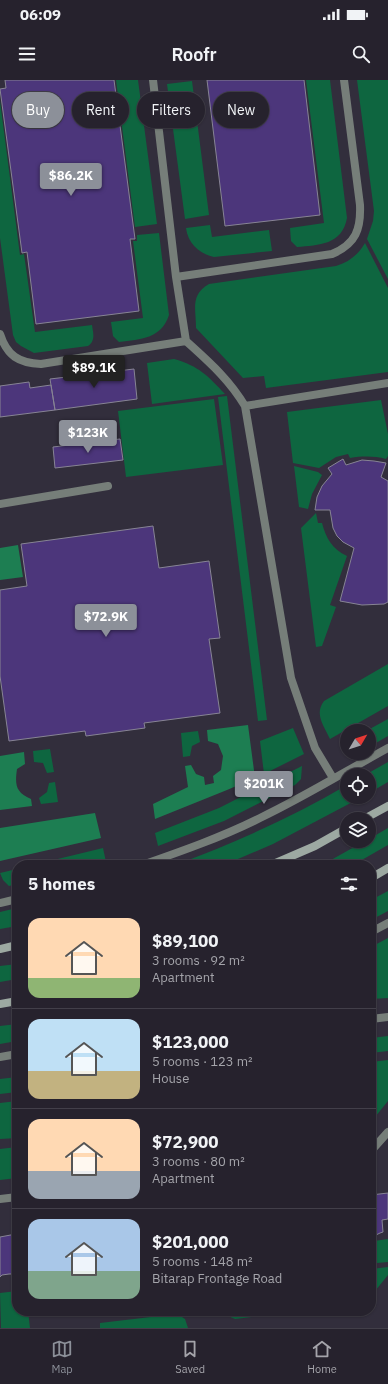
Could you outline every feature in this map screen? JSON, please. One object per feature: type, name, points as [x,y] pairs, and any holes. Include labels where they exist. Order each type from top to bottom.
[{"type":"main road","points":[[376,812],[388,806]]},
{"type":"main road","points":[[283,860],[315,846],[340,832]]},
{"type":"main road","points":[[376,875],[388,868]]},
{"type":"main road","points":[[0,949],[12,946]]},
{"type":"main road","points":[[0,1004],[12,1002]]},
{"type":"street","points":[[153,80],[176,277],[186,341],[217,368],[232,386],[245,406],[291,678],[315,748],[333,778]]},
{"type":"street","points":[[176,277],[332,254],[349,244],[358,232],[360,212],[344,80]]},
{"type":"street","points":[[0,334],[14,358],[41,364],[186,341]]},
{"type":"street","points":[[245,406],[388,383]]},
{"type":"street","points":[[0,504],[108,486]]},
{"type":"street","points":[[156,860],[201,844],[260,818],[388,748]]},
{"type":"street","points":[[0,903],[12,900]]},
{"type":"street","points":[[376,929],[388,923]]},
{"type":"street","points":[[376,1018],[388,1017]]},
{"type":"street","points":[[0,1057],[12,1055]]},
{"type":"street","points":[[376,1145],[388,1132]]},
{"type":"street","points":[[0,1199],[12,1198]]},
{"type":"green space","points":[[116,80],[138,80],[140,92],[137,92],[137,128],[144,128],[157,224],[135,227],[122,128],[129,128],[129,92],[118,92]]},
{"type":"green space","points":[[306,80],[330,80],[347,218],[340,234],[335,239],[321,244],[297,247],[291,241],[290,228],[324,223]]},
{"type":"green space","points":[[357,80],[388,80],[388,279],[367,239],[373,221],[374,211]]},
{"type":"green space","points":[[192,81],[193,92],[168,92],[167,84]]},
{"type":"green space","points":[[0,101],[20,255],[24,254],[35,332],[92,325],[93,339],[91,344],[88,346],[34,353],[16,342],[13,335],[0,238]]},
{"type":"green space","points":[[173,128],[198,128],[209,215],[185,219]]},
{"type":"green space","points":[[210,225],[212,237],[269,230],[272,251],[214,257],[209,256],[200,251],[192,243],[187,234],[186,228]]},
{"type":"green space","points":[[159,233],[169,315],[161,329],[155,333],[135,340],[119,342],[113,336],[111,322],[143,318],[133,241],[137,241],[137,235]]},
{"type":"green space","points":[[365,243],[388,288],[388,372],[266,388],[264,376],[243,378],[196,328],[195,303],[199,293],[209,284],[336,266],[353,258]]},
{"type":"green space","points":[[174,359],[197,368],[225,394],[152,404],[147,363]]},
{"type":"green space","points":[[227,396],[267,720],[258,721],[218,397]]},
{"type":"green space","points":[[214,399],[223,465],[126,477],[118,411]]},
{"type":"green space","points":[[381,400],[388,434],[388,456],[386,459],[377,457],[350,458],[348,454],[336,457],[319,468],[293,463],[287,412]]},
{"type":"green space","points":[[294,466],[318,472],[322,475],[312,494],[308,509],[299,507]]},
{"type":"green space","points":[[316,513],[318,523],[322,523],[325,534],[330,542],[337,550],[347,556],[330,605],[336,607],[322,646],[316,647],[301,528]]},
{"type":"green space","points":[[18,545],[23,577],[0,580],[0,548]]},
{"type":"green space","points":[[388,664],[388,706],[356,724],[340,724],[340,733],[330,739],[320,715],[321,706],[324,701]]},
{"type":"green space","points":[[388,719],[388,736],[376,743],[376,726]]},
{"type":"green space","points":[[248,725],[255,778],[155,819],[153,804],[188,787],[185,766],[191,765],[196,774],[204,777],[205,785],[214,783],[213,776],[221,770],[223,756],[218,744],[208,741],[207,730]]},
{"type":"green space","points":[[293,728],[304,754],[264,774],[260,741]]},
{"type":"green space","points":[[198,731],[200,742],[192,746],[190,756],[183,757],[181,733]]},
{"type":"green space","points":[[50,749],[54,772],[47,773],[43,763],[34,762],[33,751]]},
{"type":"green space","points":[[24,752],[25,764],[17,769],[16,783],[19,790],[31,799],[32,806],[0,810],[0,756]]},
{"type":"green space","points":[[388,762],[388,782],[376,789],[376,769]]},
{"type":"green space","points":[[302,766],[301,779],[295,785],[224,821],[158,846],[155,833],[219,808]]},
{"type":"green space","points":[[55,782],[58,802],[41,804],[39,798],[47,792],[49,783]]},
{"type":"green space","points":[[340,789],[340,804],[349,804],[273,844],[236,860],[188,860],[263,829]]},
{"type":"green space","points":[[95,813],[101,838],[0,861],[0,828]]},
{"type":"green space","points":[[388,828],[388,845],[362,860],[331,860],[352,848],[376,848],[376,835]]},
{"type":"green space","points":[[103,848],[106,860],[54,860]]},
{"type":"green space","points":[[12,870],[12,885],[9,886],[3,880],[0,873]]},
{"type":"green space","points":[[388,891],[388,911],[376,917],[376,897]]},
{"type":"green space","points":[[12,909],[12,927],[0,929],[0,912]]},
{"type":"green space","points":[[388,938],[388,998],[376,999],[376,944]]},
{"type":"green space","points":[[12,965],[12,980],[0,982],[0,966]]},
{"type":"green space","points":[[12,1025],[12,1042],[0,1044],[0,1026]]},
{"type":"green space","points":[[388,1036],[388,1051],[376,1052],[376,1037]]},
{"type":"green space","points":[[388,1060],[388,1101],[376,1116],[376,1061]]},
{"type":"green space","points":[[12,1078],[12,1093],[0,1094],[0,1079]]},
{"type":"green space","points":[[12,1102],[12,1138],[0,1139],[0,1103]]},
{"type":"green space","points":[[12,1148],[12,1179],[0,1180],[0,1149]]},
{"type":"green space","points":[[388,1239],[388,1262],[377,1263],[376,1241]]},
{"type":"green space","points":[[388,1267],[388,1275],[376,1290],[376,1268]]},
{"type":"green space","points":[[12,1292],[12,1316],[29,1316],[30,1328],[1,1328],[0,1293]]},
{"type":"green space","points":[[159,1316],[180,1316],[185,1319],[188,1328],[100,1328],[100,1323]]},
{"type":"green space","points":[[228,1316],[259,1316],[235,1319]]},
{"type":"building","points":[[5,80],[114,80],[116,92],[72,92],[72,128],[120,128],[135,239],[130,239],[139,311],[36,324],[27,252],[22,253],[0,89],[6,88]]},
{"type":"building","points":[[207,80],[304,80],[320,215],[225,226]]},
{"type":"building","points":[[134,369],[137,399],[55,410],[50,379]]},
{"type":"building","points":[[29,382],[30,388],[51,385],[55,410],[0,417],[0,386]]},
{"type":"building","points":[[120,439],[123,460],[55,468],[53,447]]},
{"type":"building","points":[[343,459],[346,465],[362,460],[386,463],[381,477],[388,481],[388,602],[384,604],[362,605],[340,601],[354,548],[343,542],[337,536],[333,528],[330,510],[315,510],[317,497],[322,486],[332,474],[328,468]]},
{"type":"building","points":[[153,526],[159,568],[209,561],[220,638],[209,639],[220,713],[144,723],[145,728],[86,736],[85,731],[9,741],[0,676],[0,590],[27,586],[21,544]]},
{"type":"building","points":[[388,1193],[388,1219],[382,1220],[383,1232],[376,1235],[376,1194]]},
{"type":"building","points":[[12,1235],[12,1274],[2,1275],[0,1277],[0,1237]]}]
